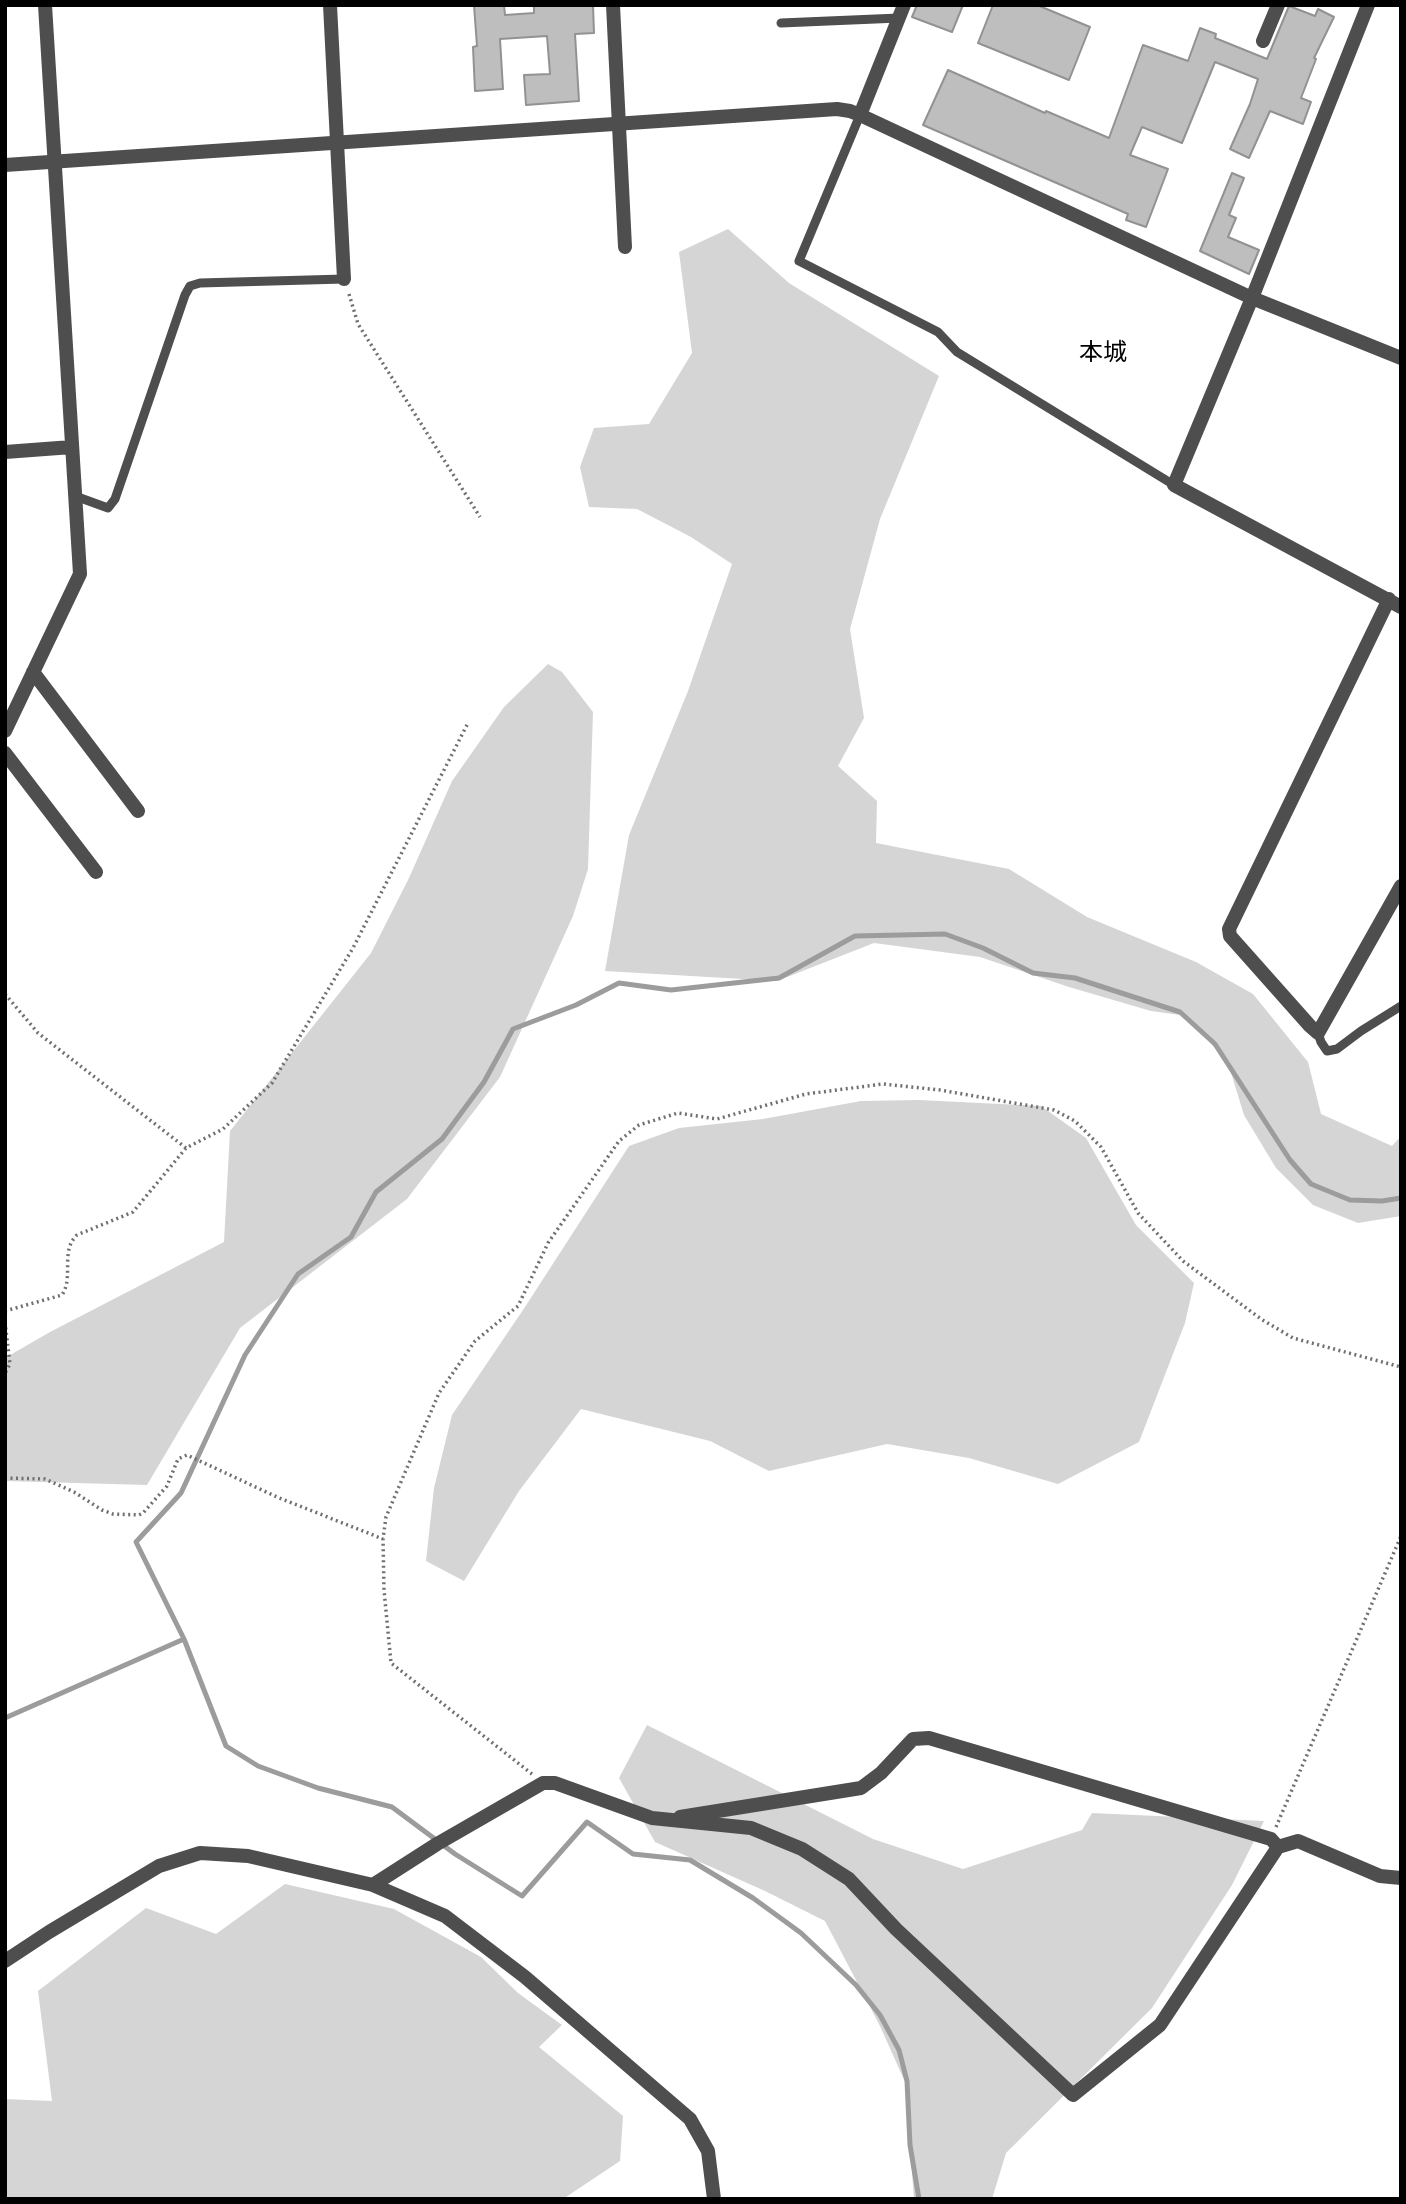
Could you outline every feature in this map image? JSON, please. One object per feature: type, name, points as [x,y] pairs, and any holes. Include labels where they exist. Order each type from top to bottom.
[{"type":"street","points":[[5,731],[79,574],[44,5]]},
{"type":"street","points":[[330,5],[344,279]]},
{"type":"street","points":[[613,5],[625,247]]},
{"type":"street","points":[[1263,41],[1278,5]]},
{"type":"street","points":[[1368,5],[1252,298],[1174,485],[1395,603],[1228,929],[1230,936],[1318,1033],[1401,886]]},
{"type":"street","points":[[860,115],[901,12]]},
{"type":"street","points":[[5,164],[837,109],[860,115],[1252,298],[1401,358]]},
{"type":"street","points":[[5,452],[72,447]]},
{"type":"street","points":[[33,672],[138,811]]},
{"type":"street","points":[[5,753],[96,872]]},
{"type":"street","points":[[665,1820],[861,1788],[881,1773],[913,1739],[929,1738],[1275,1843],[1298,1841],[1380,1876],[1401,1878]]},
{"type":"street","points":[[373,1885],[437,1844],[543,1783],[555,1783],[652,1818],[751,1828],[802,1849],[849,1879],[896,1929],[1073,2095],[1160,2025],[1275,1843]]},
{"type":"street","points":[[5,1961],[159,1866],[200,1853],[248,1856],[373,1885],[445,1916],[524,1977],[690,2119],[708,2151],[714,2199]]},
{"type":"lane","points":[[782,23],[901,12]]},
{"type":"lane","points":[[860,115],[799,261],[938,332],[957,352],[1174,485]]},
{"type":"lane","points":[[75,496],[108,508],[115,499],[190,286],[201,283],[344,279]]},
{"type":"lane","points":[[1318,1033],[1327,1051],[1337,1049],[1401,1006]]},
{"type":"path","points":[[344,279],[358,324],[480,517]]},
{"type":"path","points":[[5,1311],[62,1295],[66,1289],[68,1247],[72,1240],[77,1235],[133,1212],[186,1148],[223,1129],[272,1083],[353,948],[468,723]]},
{"type":"path","points":[[5,994],[38,1032],[186,1148]]},
{"type":"path","points":[[543,1783],[391,1663],[384,1590],[383,1539],[386,1517],[439,1393],[475,1341],[518,1306],[548,1243],[619,1141],[639,1125],[678,1113],[717,1119],[806,1094],[883,1084],[940,1090],[1055,1110],[1074,1121],[1101,1147],[1138,1213],[1174,1252],[1250,1311],[1293,1338],[1401,1367]]},
{"type":"path","points":[[5,1322],[10,1364],[5,1373]]},
{"type":"path","points":[[5,1478],[45,1479],[74,1492],[102,1510],[113,1514],[139,1514],[143,1513],[167,1486],[178,1459],[187,1455],[277,1497],[383,1539]]},
{"type":"path","points":[[1275,1843],[1401,1536]]},
{"type":"shaded area","points":[[728,229],[789,283],[939,376],[880,519],[850,629],[864,718],[838,766],[877,801],[876,843],[1009,869],[1087,917],[1196,962],[1253,994],[1308,1062],[1321,1114],[1392,1146],[1401,1136],[1401,1216],[1358,1223],[1313,1205],[1276,1168],[1244,1115],[1228,1063],[1187,1016],[1151,1011],[980,957],[874,943],[777,981],[605,971],[629,835],[688,691],[732,564],[691,537],[637,509],[589,507],[580,467],[594,428],[649,424],[692,353],[679,252]]},
{"type":"shaded area","points":[[548,664],[562,672],[593,712],[588,869],[573,916],[500,1077],[407,1199],[240,1328],[147,1485],[5,1481],[5,1358],[224,1242],[230,1131],[371,953],[409,878],[452,781],[504,707]]},
{"type":"shaded area","points":[[919,1100],[1041,1106],[1086,1138],[1136,1225],[1194,1283],[1185,1323],[1139,1442],[1058,1484],[969,1458],[887,1444],[769,1471],[710,1441],[581,1409],[519,1491],[464,1581],[426,1561],[434,1488],[452,1415],[629,1146],[679,1128],[763,1119],[861,1101]]},
{"type":"shaded area","points":[[647,1725],[873,1839],[963,1869],[1082,1830],[1092,1813],[1264,1821],[1232,1885],[1152,2008],[1006,2153],[992,2199],[914,2199],[905,2082],[880,2026],[825,1921],[655,1842],[619,1778]]},
{"type":"shaded area","points":[[285,1884],[394,1909],[481,1957],[518,1993],[562,2025],[539,2047],[623,2116],[620,2161],[563,2199],[5,2199],[5,2099],[52,2101],[38,1991],[146,1908],[216,1934]]},
{"type":"building","points":[[474,5],[504,5],[505,15],[534,13],[534,5],[593,5],[594,33],[575,34],[579,101],[526,105],[524,75],[550,74],[547,36],[500,39],[503,89],[475,91],[473,47],[477,46]]},
{"type":"building","points":[[917,5],[963,5],[952,32],[912,17]]},
{"type":"building","points":[[993,5],[1037,5],[1090,27],[1069,80],[978,43]]},
{"type":"building","points":[[1289,6],[1315,16],[1318,9],[1334,17],[1314,58],[1316,59],[1301,98],[1311,102],[1303,124],[1270,111],[1249,158],[1230,149],[1258,79],[1215,62],[1182,143],[1142,127],[1130,155],[1168,169],[1146,227],[1126,220],[1128,214],[923,125],[948,70],[1109,138],[1143,45],[1188,61],[1200,28],[1216,34],[1215,38],[1267,59]]},
{"type":"building","points":[[1232,173],[1244,178],[1229,215],[1236,218],[1228,237],[1259,250],[1249,274],[1200,251]]},
{"type":"waterway","points":[[919,2199],[910,2145],[907,2081],[899,2050],[880,2015],[856,1985],[801,1933],[753,1898],[690,1860],[633,1854],[587,1822],[522,1896],[455,1854],[392,1807],[318,1788],[258,1766],[226,1746],[184,1639],[136,1542],[181,1493],[245,1355],[298,1274],[351,1237],[376,1192],[442,1139],[484,1082],[513,1029],[576,1005],[619,983],[671,990],[779,978],[855,936],[945,934],[983,948],[1033,973],[1075,978],[1180,1012],[1215,1044],[1290,1160],[1311,1184],[1350,1200],[1382,1201],[1401,1198]]},
{"type":"waterway","points":[[5,1718],[184,1639]]},
{"type":"district","name":"本城","points":[[1103,354]]}]
